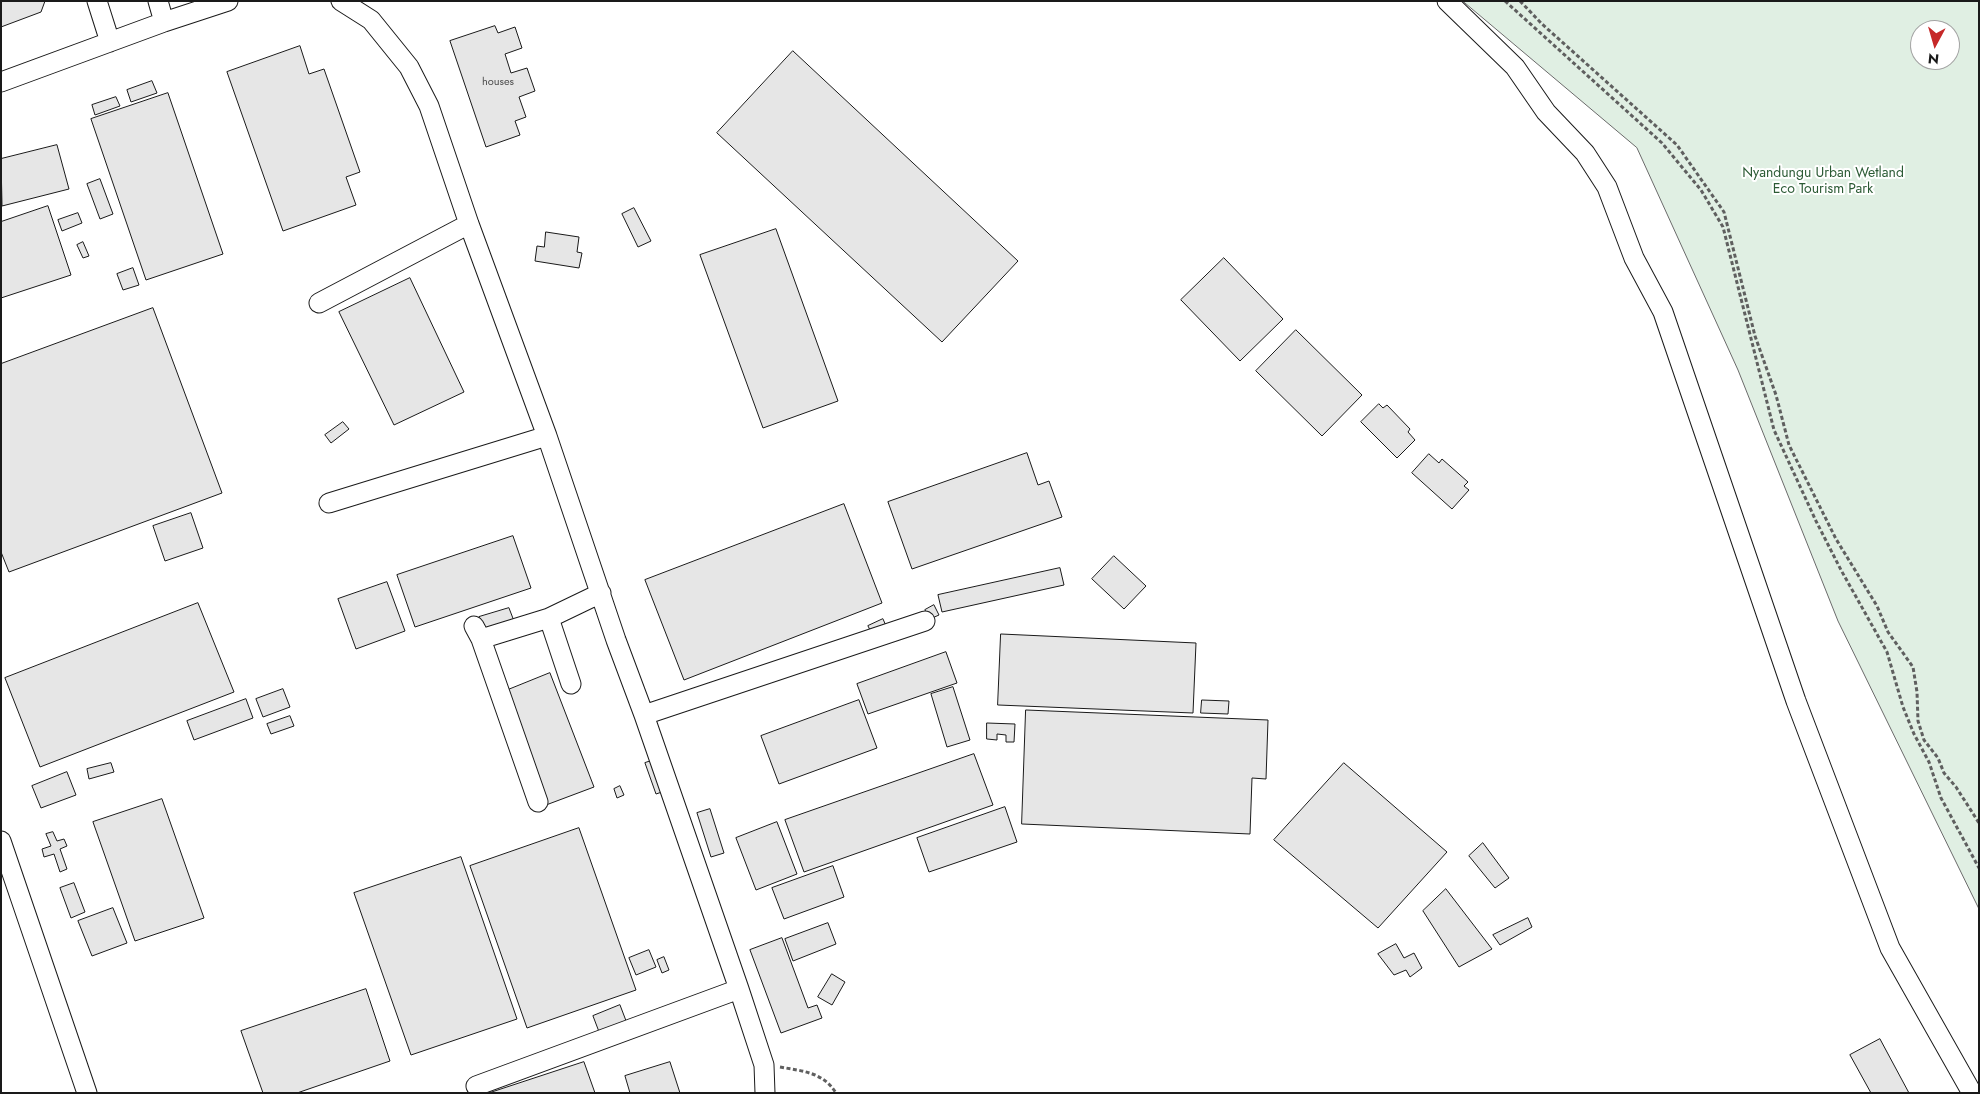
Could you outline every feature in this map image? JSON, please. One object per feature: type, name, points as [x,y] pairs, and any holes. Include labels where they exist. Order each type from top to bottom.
[{"type":"street","points":[[97,1],[110,42]]},
{"type":"street","points":[[158,1],[164,22]]},
{"type":"street","points":[[1,82],[164,22],[228,1]]},
{"type":"street","points":[[340,1],[371,20],[410,67],[429,106],[468,224],[547,436],[616,640],[739,989],[764,1065],[764,1093]]},
{"type":"street","points":[[1447,1],[1515,67],[1546,112],[1586,153],[1607,187],[1634,258],[1662,312],[1796,701],[1890,948],[1972,1093]]},
{"type":"street","points":[[319,303],[468,224]]},
{"type":"street","points":[[329,503],[547,436]]},
{"type":"street","points":[[538,802],[477,632],[549,618],[601,593]]},
{"type":"street","points":[[549,618],[571,684]]},
{"type":"street","points":[[644,715],[925,621]]},
{"type":"street","points":[[1,841],[87,1093]]},
{"type":"street","points":[[476,1086],[739,989]]},
{"type":"path","points":[[1506,1],[1662,143],[1701,190],[1723,227],[1774,430],[1832,554],[1887,652],[1903,707],[1914,734],[1929,762],[1940,798],[1979,868]]},
{"type":"path","points":[[1520,1],[1542,24],[1677,145],[1724,212],[1755,336],[1776,395],[1789,445],[1836,539],[1877,606],[1888,632],[1913,667],[1917,692],[1918,722],[1924,740],[1938,758],[1944,773],[1956,787],[1979,823]]},
{"type":"path","points":[[764,1065],[810,1072],[822,1077],[836,1093]]},
{"type":"green space","name":"Nyandungu Urban Wetland Eco Tourism Park","points":[[1463,1],[1979,1],[1979,909],[1838,621],[1738,370],[1637,148]]},
{"type":"building","points":[[1,1],[45,1],[41,12],[1,27]]},
{"type":"building","points":[[495,26],[498,33],[515,27],[522,48],[505,54],[511,73],[527,68],[535,91],[519,97],[526,117],[515,121],[520,135],[486,147],[450,41]]},
{"type":"building","points":[[300,46],[309,74],[324,69],[360,172],[346,177],[356,205],[283,231],[227,72]]},
{"type":"building","points":[[793,51],[1018,261],[942,342],[717,133]]},
{"type":"building","points":[[152,81],[157,93],[131,102],[127,90]]},
{"type":"building","points":[[168,93],[223,254],[146,280],[91,119]]},
{"type":"building","points":[[116,97],[120,106],[95,115],[92,105]]},
{"type":"building","points":[[57,145],[69,189],[2,206],[1,159]]},
{"type":"building","points":[[100,179],[113,214],[100,219],[87,184]]},
{"type":"building","points":[[48,206],[71,275],[1,298],[1,222]]},
{"type":"building","points":[[634,208],[651,241],[638,247],[622,214]]},
{"type":"building","points":[[78,213],[82,223],[62,231],[58,220]]},
{"type":"building","points":[[776,229],[838,401],[763,428],[700,255]]},
{"type":"building","points":[[546,232],[579,237],[577,252],[582,253],[579,268],[535,261],[537,246],[544,247]]},
{"type":"building","points":[[83,242],[89,256],[83,258],[77,245]]},
{"type":"building","points":[[1224,258],[1283,319],[1240,361],[1181,300]]},
{"type":"building","points":[[133,268],[139,285],[123,290],[117,274]]},
{"type":"building","points":[[410,278],[464,392],[394,425],[339,312]]},
{"type":"building","points":[[153,308],[222,493],[9,572],[1,552],[1,364]]},
{"type":"building","points":[[1296,330],[1362,395],[1322,436],[1256,371]]},
{"type":"building","points":[[1379,404],[1383,408],[1387,405],[1410,429],[1408,432],[1415,440],[1397,458],[1361,422]]},
{"type":"building","points":[[343,422],[349,429],[331,443],[325,435]]},
{"type":"building","points":[[1027,453],[1038,485],[1049,481],[1062,517],[912,569],[888,502]]},
{"type":"building","points":[[1429,454],[1439,463],[1442,459],[1468,482],[1464,486],[1469,490],[1452,509],[1412,473]]},
{"type":"building","points":[[844,504],[882,603],[684,680],[645,580]]},
{"type":"building","points":[[191,513],[203,548],[165,561],[153,526]]},
{"type":"building","points":[[513,536],[531,588],[415,627],[397,575]]},
{"type":"building","points":[[1114,556],[1146,586],[1124,609],[1092,579]]},
{"type":"building","points":[[1060,568],[1064,585],[942,612],[938,595]]},
{"type":"building","points":[[387,582],[405,631],[356,649],[338,599]]},
{"type":"building","points":[[198,603],[234,692],[40,767],[5,678]]},
{"type":"building","points":[[934,605],[939,615],[930,619],[925,610]]},
{"type":"building","points":[[509,608],[514,621],[483,631],[479,617]]},
{"type":"building","points":[[883,619],[887,628],[872,634],[868,626]]},
{"type":"building","points":[[1001,634],[1196,643],[1193,713],[998,705]]},
{"type":"building","points":[[946,652],[957,683],[868,714],[857,684]]},
{"type":"building","points":[[550,673],[594,787],[546,805],[503,692]]},
{"type":"building","points":[[953,687],[970,740],[947,747],[931,694]]},
{"type":"building","points":[[283,689],[290,707],[263,717],[256,699]]},
{"type":"building","points":[[246,699],[253,718],[194,740],[187,721]]},
{"type":"building","points":[[859,700],[877,748],[779,784],[761,736]]},
{"type":"building","points":[[1202,700],[1229,701],[1228,714],[1201,713]]},
{"type":"building","points":[[1026,710],[1268,720],[1266,779],[1252,778],[1250,834],[1022,824]]},
{"type":"building","points":[[290,716],[294,726],[271,734],[267,724]]},
{"type":"building","points":[[987,723],[1015,724],[1014,742],[1006,742],[1006,735],[997,734],[997,740],[987,739]]},
{"type":"building","points":[[974,754],[993,805],[804,872],[785,820]]},
{"type":"building","points":[[654,760],[665,791],[656,794],[645,763]]},
{"type":"building","points":[[111,763],[114,772],[89,779],[87,769]]},
{"type":"building","points":[[1344,763],[1447,852],[1378,928],[1274,840]]},
{"type":"building","points":[[67,772],[76,795],[41,808],[32,786]]},
{"type":"building","points":[[620,786],[624,795],[617,798],[614,789]]},
{"type":"building","points":[[162,799],[204,918],[135,941],[93,822]]},
{"type":"building","points":[[1005,807],[1017,842],[929,872],[917,838]]},
{"type":"building","points":[[710,809],[724,853],[711,857],[697,813]]},
{"type":"building","points":[[777,822],[797,874],[756,890],[736,838]]},
{"type":"building","points":[[579,828],[636,990],[527,1028],[470,866]]},
{"type":"building","points":[[53,832],[57,841],[64,839],[67,846],[60,849],[67,869],[60,872],[54,854],[44,857],[42,849],[51,846],[46,834]]},
{"type":"building","points":[[1483,843],[1509,878],[1495,888],[1469,856]]},
{"type":"building","points":[[461,857],[517,1019],[411,1055],[354,893]]},
{"type":"building","points":[[833,866],[844,897],[784,919],[772,888]]},
{"type":"building","points":[[74,883],[85,912],[71,918],[60,888]]},
{"type":"building","points":[[1446,889],[1492,949],[1459,967],[1423,911]]},
{"type":"building","points":[[113,908],[127,943],[92,956],[78,921]]},
{"type":"building","points":[[1528,918],[1532,927],[1500,945],[1493,935]]},
{"type":"building","points":[[828,923],[836,944],[793,961],[785,939]]},
{"type":"building","points":[[782,938],[808,1008],[817,1005],[822,1018],[781,1033],[750,950]]},
{"type":"building","points":[[1396,944],[1404,958],[1414,953],[1422,968],[1410,977],[1406,970],[1394,975],[1378,954]]},
{"type":"building","points":[[649,950],[656,967],[636,975],[629,958]]},
{"type":"building","points":[[664,957],[669,970],[662,973],[657,960]]},
{"type":"building","points":[[832,974],[845,982],[832,1005],[818,997]]},
{"type":"building","points":[[366,989],[390,1061],[297,1093],[263,1093],[241,1031]]},
{"type":"building","points":[[620,1005],[628,1026],[601,1037],[593,1016]]},
{"type":"building","points":[[1880,1039],[1909,1093],[1871,1093],[1850,1055]]},
{"type":"building","points":[[584,1062],[595,1093],[489,1093]]},
{"type":"building","points":[[670,1062],[680,1093],[630,1093],[625,1076]]}]
